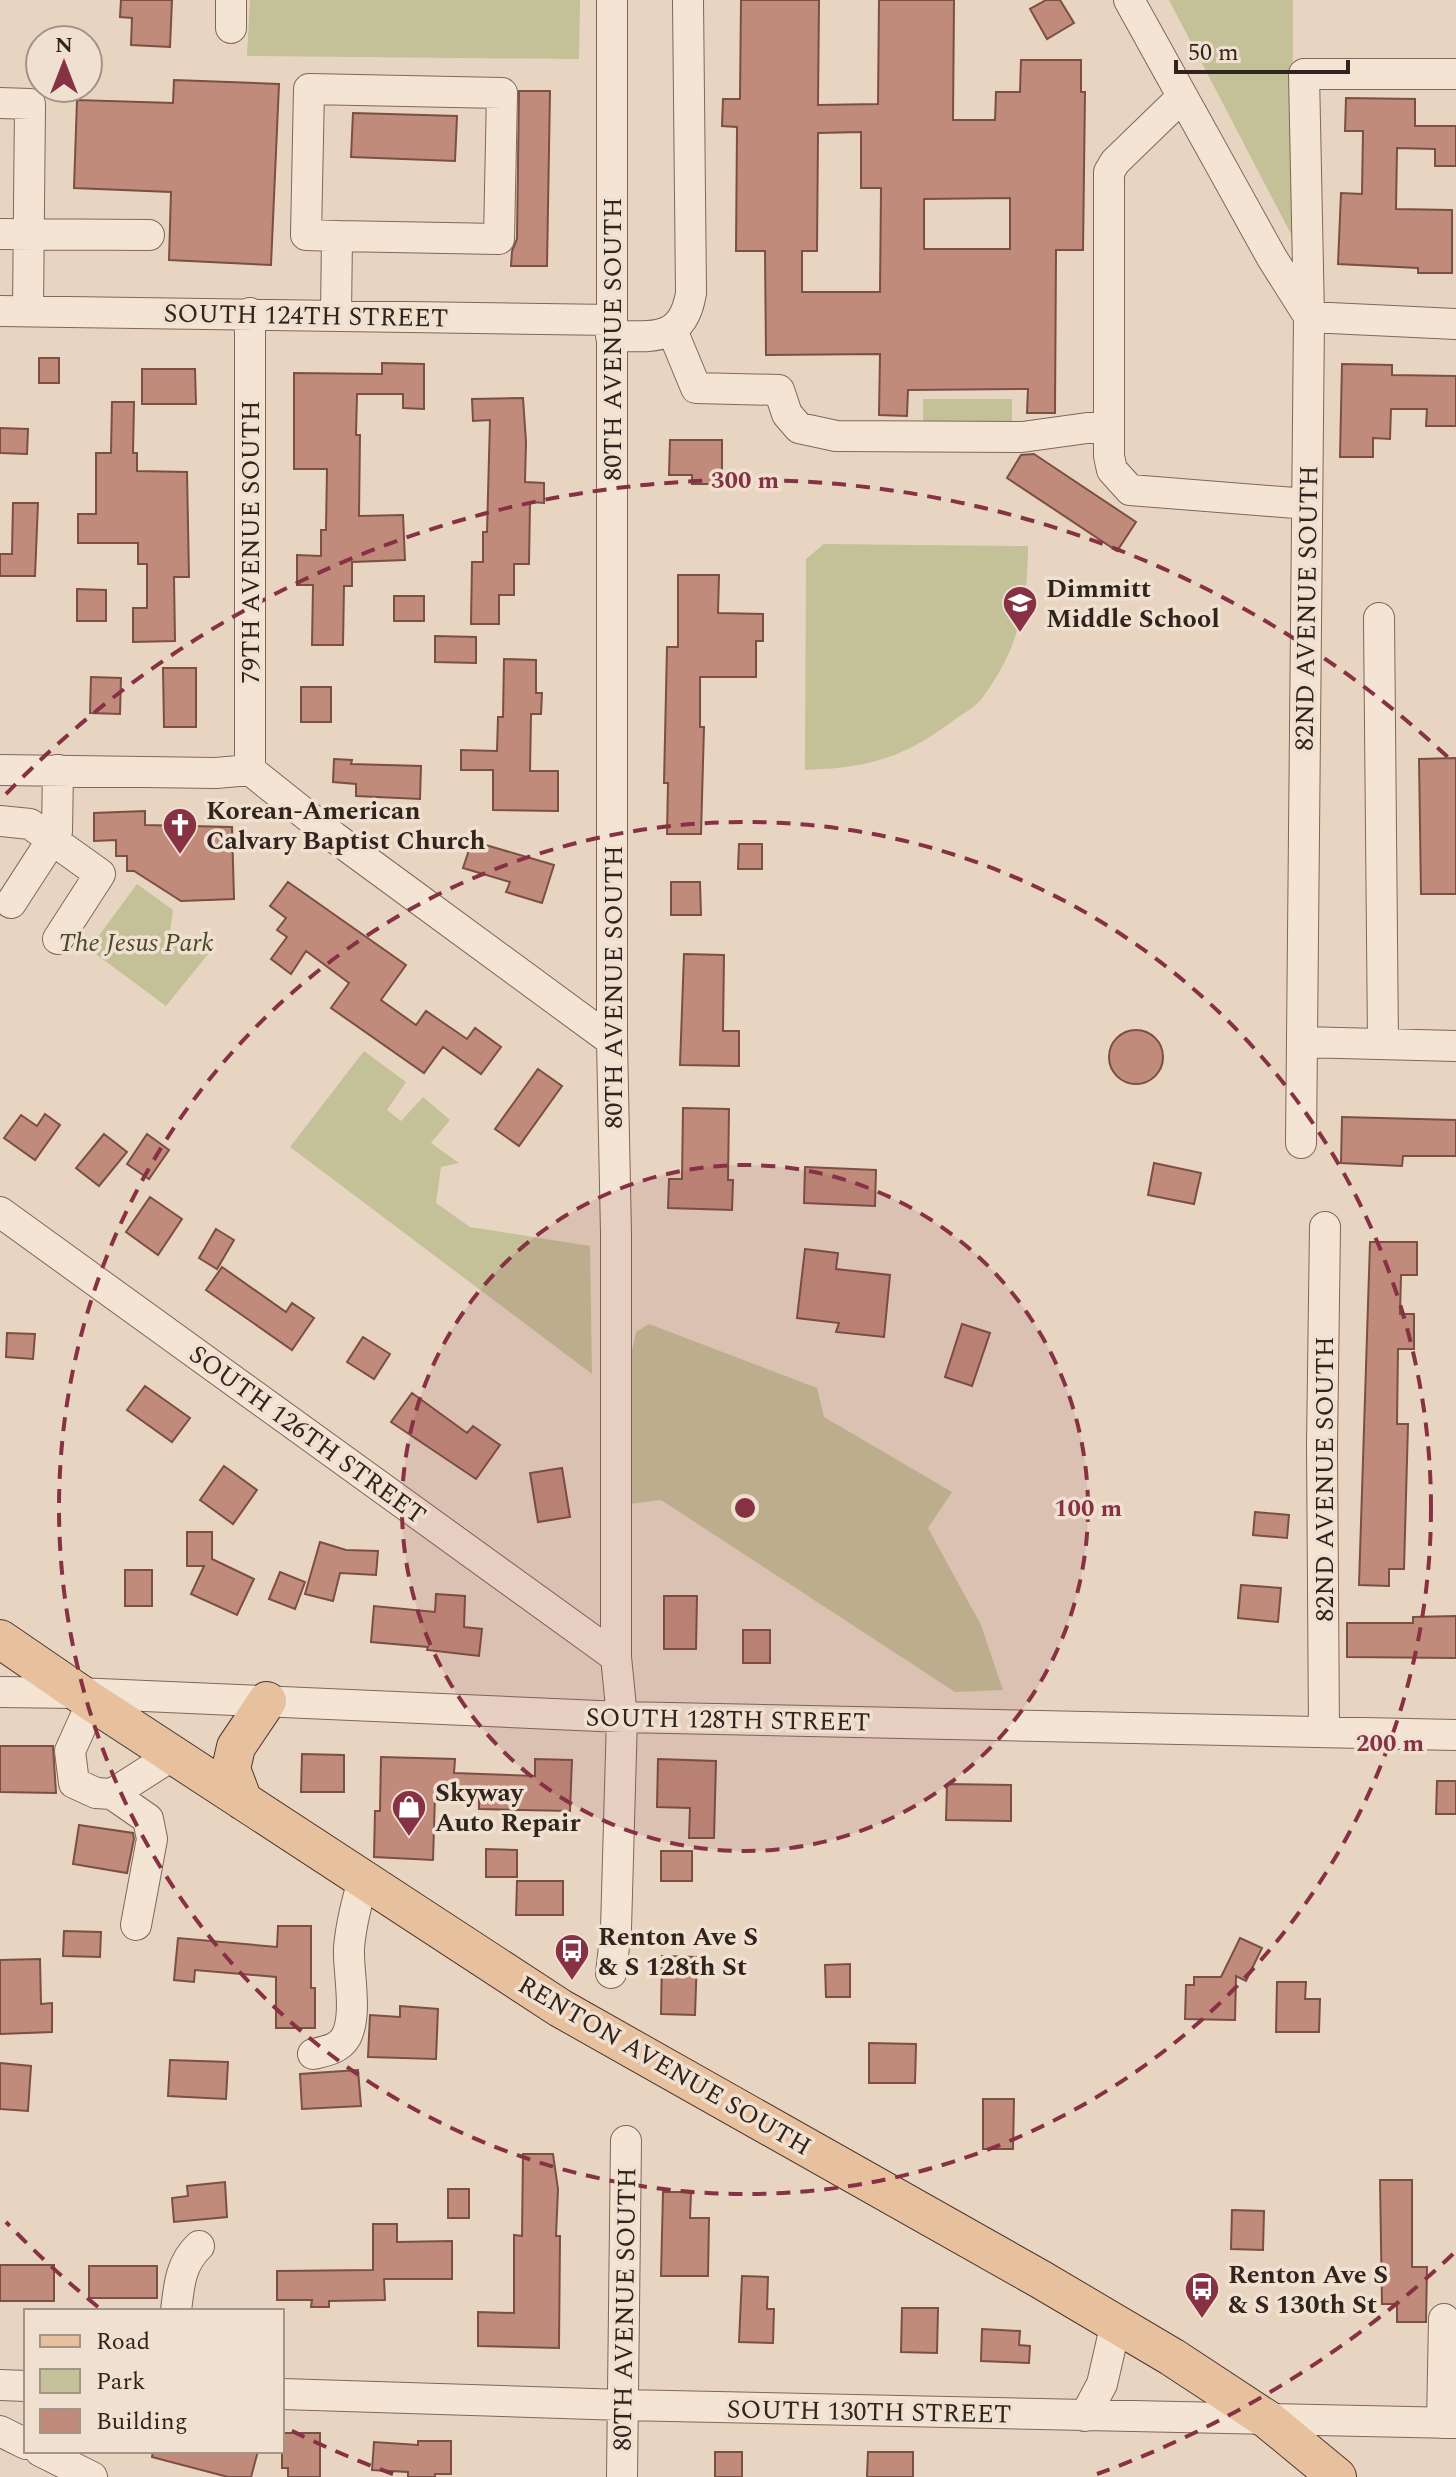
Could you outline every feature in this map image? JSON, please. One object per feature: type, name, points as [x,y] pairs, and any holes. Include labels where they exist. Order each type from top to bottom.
[{"type":"main road","name":"RENTON AVENUE SOUTH","points":[[0,1639],[84,1698],[560,2008],[1116,2323],[1268,2420],[1337,2477]]},
{"type":"main road","points":[[243,1801],[231,1769],[236,1747],[267,1701]]},
{"type":"street","name":"80TH AVENUE SOUTH","points":[[611,1973],[616,1929],[622,1717],[616,1657],[616,1234],[612,1041],[612,0]]},
{"type":"street","points":[[688,0],[691,293],[688,310],[672,330],[696,388],[779,390],[787,414],[799,428],[836,436],[1022,437],[1109,425]]},
{"type":"street","points":[[1129,0],[1181,98],[1309,317],[1456,324]]},
{"type":"street","name":"82ND AVENUE SOUTH","points":[[1301,1143],[1309,317],[1304,74],[1456,74]]},
{"type":"street","points":[[309,89],[502,93],[499,239],[337,236],[306,235],[309,89]]},
{"type":"street","points":[[1181,98],[1115,162],[1109,172],[1109,425],[1112,470],[1130,490],[1307,504]]},
{"type":"street","points":[[0,103],[30,104],[15,234],[14,310]]},
{"type":"street","points":[[15,234],[149,235]]},
{"type":"street","points":[[336,315],[337,236]]},
{"type":"street","name":"SOUTH 124TH STREET","points":[[14,310],[336,315],[612,328],[653,336],[672,330]]},
{"type":"street","name":"79TH AVENUE SOUTH","points":[[250,313],[250,770]]},
{"type":"street","points":[[1379,618],[1383,1044]]},
{"type":"street","points":[[58,939],[100,874],[30,824],[5,822],[2,770],[216,773],[250,770],[334,837],[612,1041]]},
{"type":"street","points":[[11,903],[57,832],[58,770]]},
{"type":"street","points":[[1302,1042],[1456,1046]]},
{"type":"street","name":"SOUTH 126TH STREET","points":[[0,1212],[616,1657]]},
{"type":"street","name":"82ND AVENUE SOUTH","points":[[1324,1732],[1322,1445],[1325,1227]]},
{"type":"street","name":"SOUTH 128TH STREET","points":[[0,1692],[84,1698],[267,1701],[622,1717],[1456,1735]]},
{"type":"street","points":[[84,1698],[70,1751],[74,1783],[96,1793],[112,1794],[148,1819],[152,1839],[136,1925]]},
{"type":"street","points":[[112,1794],[173,1755]]},
{"type":"street","points":[[313,2054],[337,2047],[346,2037],[350,2022],[349,1949],[352,1921],[363,1880]]},
{"type":"street","name":"80TH AVENUE SOUTH","points":[[622,2477],[626,2141]]},
{"type":"street","points":[[176,2309],[179,2282],[188,2257],[199,2246]]},
{"type":"street","points":[[1444,2319],[1449,2423]]},
{"type":"street","points":[[1085,2416],[1102,2384],[1116,2323]]},
{"type":"street","points":[[0,2385],[24,2386]]},
{"type":"street","name":"SOUTH 130TH STREET","points":[[284,2394],[623,2405],[1449,2423]]},
{"type":"street","points":[[0,2431],[24,2443]]},
{"type":"street","points":[[44,2453],[92,2477]]},
{"type":"green space","points":[[250,0],[580,0],[579,59],[247,56]]},
{"type":"green space","points":[[1169,0],[1293,0],[1292,236]]},
{"type":"green space","points":[[923,399],[1012,399],[1012,451],[923,451]]},
{"type":"green space","points":[[824,544],[1028,546],[1026,587],[1013,644],[995,679],[973,707],[936,733],[901,752],[848,767],[805,770],[806,559]]},
{"type":"green space","name":"The Jesus Park","points":[[137,884],[173,910],[169,939],[209,953],[166,1006],[89,949]]},
{"type":"green space","points":[[364,1051],[406,1082],[387,1110],[401,1121],[423,1097],[450,1120],[431,1143],[459,1163],[441,1167],[436,1203],[470,1227],[590,1246],[592,1374],[290,1147]]},
{"type":"green space","points":[[649,1324],[817,1388],[824,1417],[952,1492],[928,1528],[981,1625],[1003,1690],[955,1692],[661,1500],[629,1504],[629,1364],[636,1332]]},
{"type":"building","points":[[121,0],[172,0],[170,47],[131,45],[132,18],[120,17]]},
{"type":"building","points":[[741,0],[819,0],[818,105],[878,104],[879,0],[954,0],[953,120],[995,120],[996,92],[1020,92],[1021,60],[1081,60],[1081,92],[1085,92],[1083,250],[1056,250],[1055,413],[1027,413],[1028,389],[908,390],[907,416],[879,415],[880,354],[766,355],[765,251],[736,251],[737,127],[722,126],[723,99],[740,99]],"holes":[[[861,132],[861,188],[881,188],[880,292],[802,292],[802,251],[817,251],[818,133]],[[1010,198],[1010,249],[924,249],[924,199]]]},
{"type":"building","points":[[1046,0],[1060,0],[1074,23],[1047,39],[1030,9]]},
{"type":"building","points":[[174,80],[279,84],[271,265],[169,260],[171,192],[74,188],[77,104],[104,104],[104,101],[173,103]]},
{"type":"building","points":[[519,91],[550,91],[547,266],[511,266],[517,239]]},
{"type":"building","points":[[1346,98],[1415,99],[1415,126],[1456,126],[1456,166],[1435,166],[1435,149],[1397,148],[1396,209],[1452,210],[1452,273],[1418,273],[1418,268],[1338,264],[1341,193],[1362,194],[1363,131],[1345,131]]},
{"type":"building","points":[[353,113],[457,116],[455,161],[351,157]]},
{"type":"building","points":[[39,358],[59,358],[59,383],[39,383]]},
{"type":"building","points":[[382,363],[424,364],[424,409],[403,408],[403,394],[357,394],[359,516],[403,515],[405,560],[352,562],[352,586],[344,586],[343,645],[312,645],[313,585],[297,585],[297,555],[321,556],[321,530],[326,530],[327,469],[294,469],[294,373],[382,374]]},
{"type":"building","points":[[1342,364],[1392,365],[1392,375],[1456,376],[1456,426],[1426,426],[1427,409],[1391,409],[1390,439],[1373,438],[1373,457],[1340,457]]},
{"type":"building","points":[[142,369],[195,369],[196,404],[142,404]]},
{"type":"building","points":[[523,398],[525,482],[544,483],[544,503],[530,502],[529,564],[514,564],[514,595],[499,595],[499,624],[471,624],[472,562],[483,562],[483,532],[487,532],[490,420],[473,421],[472,399]]},
{"type":"building","points":[[112,402],[134,402],[133,453],[137,453],[137,471],[187,472],[189,577],[174,577],[175,641],[133,642],[133,608],[147,608],[147,564],[138,564],[138,543],[78,543],[78,514],[96,514],[96,453],[111,453]]},
{"type":"building","points":[[0,428],[28,429],[27,454],[0,453]]},
{"type":"building","points":[[670,440],[722,440],[722,484],[692,484],[692,475],[669,475]]},
{"type":"building","points":[[1034,454],[1136,522],[1117,551],[1007,478],[1021,455]]},
{"type":"building","points":[[13,503],[38,503],[35,576],[0,576],[0,554],[12,554]]},
{"type":"building","points":[[678,575],[719,575],[718,613],[763,614],[763,641],[756,641],[756,677],[700,677],[700,727],[704,727],[701,834],[667,834],[668,783],[664,783],[667,647],[678,647]]},
{"type":"building","points":[[77,589],[106,590],[106,621],[77,621]]},
{"type":"building","points":[[394,596],[424,596],[424,621],[394,621]]},
{"type":"building","points":[[435,636],[476,637],[476,663],[435,662]]},
{"type":"building","points":[[504,659],[536,660],[536,693],[542,693],[541,714],[531,714],[530,771],[558,771],[558,811],[493,810],[493,770],[461,770],[461,750],[497,751],[498,717],[503,717]]},
{"type":"building","points":[[163,668],[196,668],[196,727],[164,727]]},
{"type":"building","points":[[91,677],[121,678],[120,714],[90,713]]},
{"type":"building","points":[[301,687],[331,687],[331,722],[301,722]]},
{"type":"building","points":[[1456,758],[1456,894],[1421,894],[1419,759]]},
{"type":"building","points":[[334,759],[352,760],[351,764],[421,766],[420,799],[356,796],[356,784],[333,782]]},
{"type":"building","name":"Korean-American Calvary Baptist Church","points":[[145,811],[145,825],[232,827],[234,899],[181,901],[134,871],[127,871],[127,856],[116,856],[116,840],[94,841],[94,813]]},
{"type":"building","points":[[472,841],[554,865],[542,903],[506,892],[510,882],[463,868]]},
{"type":"building","points":[[739,844],[762,844],[762,869],[738,869]]},
{"type":"building","points":[[288,882],[406,965],[381,1000],[416,1025],[426,1011],[467,1039],[475,1028],[501,1047],[481,1074],[443,1047],[424,1073],[331,1008],[349,983],[306,951],[291,974],[271,959],[287,937],[277,930],[286,918],[270,906]]},
{"type":"building","points":[[671,882],[700,882],[701,915],[671,915]]},
{"type":"building","points":[[684,954],[724,955],[723,1031],[739,1031],[739,1066],[680,1065]]},
{"type":"building","points":[[1136,1030],[1155,1038],[1163,1057],[1155,1076],[1136,1084],[1117,1076],[1109,1057],[1117,1038]]},
{"type":"building","points":[[538,1069],[562,1086],[519,1146],[495,1129]]},
{"type":"building","points":[[683,1108],[729,1109],[728,1180],[733,1180],[732,1210],[668,1208],[669,1179],[682,1179]]},
{"type":"building","points":[[45,1114],[60,1125],[35,1160],[4,1138],[21,1115],[37,1126]]},
{"type":"building","points":[[1342,1117],[1456,1120],[1456,1156],[1403,1156],[1402,1166],[1341,1163]]},
{"type":"building","points":[[104,1134],[127,1152],[99,1186],[76,1168]]},
{"type":"building","points":[[147,1134],[169,1150],[149,1179],[127,1164]]},
{"type":"building","points":[[1154,1163],[1201,1173],[1194,1204],[1148,1195]]},
{"type":"building","points":[[805,1167],[876,1170],[875,1206],[804,1203]]},
{"type":"building","points":[[150,1197],[182,1219],[158,1255],[126,1232]]},
{"type":"building","points":[[216,1229],[234,1240],[217,1269],[199,1258]]},
{"type":"building","points":[[1370,1242],[1417,1242],[1417,1275],[1401,1275],[1400,1314],[1414,1314],[1414,1349],[1398,1349],[1397,1424],[1408,1424],[1404,1569],[1389,1569],[1389,1586],[1359,1585]]},
{"type":"building","points":[[805,1249],[838,1253],[836,1269],[890,1275],[884,1337],[836,1332],[839,1323],[797,1318]]},
{"type":"building","points":[[222,1267],[286,1312],[292,1303],[314,1318],[292,1350],[206,1290]]},
{"type":"building","points":[[962,1324],[990,1333],[972,1386],[945,1377]]},
{"type":"building","points":[[7,1333],[35,1334],[33,1359],[6,1357]]},
{"type":"building","points":[[363,1337],[390,1354],[374,1379],[347,1362]]},
{"type":"building","points":[[145,1386],[190,1418],[172,1442],[127,1410]]},
{"type":"building","points":[[412,1393],[467,1433],[473,1426],[500,1445],[476,1479],[391,1422]]},
{"type":"building","points":[[224,1466],[257,1490],[233,1524],[200,1500]]},
{"type":"building","points":[[562,1468],[570,1517],[538,1522],[530,1473]]},
{"type":"building","points":[[1255,1512],[1289,1515],[1287,1538],[1253,1535]]},
{"type":"building","points":[[187,1532],[212,1532],[212,1559],[254,1579],[237,1615],[191,1594],[204,1566],[187,1566]]},
{"type":"building","points":[[320,1542],[346,1550],[378,1551],[376,1575],[340,1573],[333,1601],[305,1594]]},
{"type":"building","points":[[125,1570],[152,1570],[152,1606],[125,1606]]},
{"type":"building","points":[[280,1572],[305,1582],[295,1609],[269,1599]]},
{"type":"building","points":[[1241,1585],[1281,1588],[1278,1622],[1238,1618]]},
{"type":"building","points":[[436,1594],[465,1596],[464,1627],[482,1629],[479,1656],[371,1642],[374,1606],[435,1612]]},
{"type":"building","points":[[664,1596],[697,1596],[696,1649],[664,1649]]},
{"type":"building","points":[[1456,1616],[1456,1658],[1347,1657],[1347,1623],[1413,1623],[1413,1617]]},
{"type":"building","points":[[743,1630],[770,1630],[770,1663],[743,1663]]},
{"type":"building","points":[[0,1746],[53,1746],[56,1793],[0,1792]]},
{"type":"building","points":[[302,1754],[344,1755],[344,1792],[301,1792]]},
{"type":"building","points":[[381,1757],[455,1759],[454,1773],[535,1776],[535,1759],[572,1760],[570,1811],[479,1809],[479,1797],[435,1796],[433,1860],[374,1857],[375,1811],[380,1811]]},
{"type":"building","points":[[658,1759],[716,1761],[714,1838],[689,1838],[690,1808],[657,1807]]},
{"type":"building","points":[[1437,1781],[1456,1781],[1456,1814],[1436,1814]]},
{"type":"building","points":[[947,1784],[1011,1785],[1011,1821],[946,1820]]},
{"type":"building","points":[[79,1825],[133,1833],[127,1873],[73,1864]]},
{"type":"building","points":[[486,1849],[517,1850],[517,1877],[486,1877]]},
{"type":"building","points":[[661,1851],[692,1851],[692,1881],[661,1881]]},
{"type":"building","points":[[517,1881],[563,1881],[563,1915],[516,1915]]},
{"type":"building","points":[[278,1926],[311,1926],[311,1988],[315,1988],[315,2028],[276,2028],[276,1977],[195,1970],[194,1982],[174,1980],[178,1938],[277,1947]]},
{"type":"building","points":[[64,1931],[101,1932],[100,1957],[63,1956]]},
{"type":"building","points":[[1240,1938],[1262,1948],[1246,1981],[1236,1976],[1235,2020],[1185,2019],[1186,1985],[1194,1985],[1194,1977],[1221,1977]]},
{"type":"building","points":[[662,1956],[697,1957],[695,2015],[661,2014]]},
{"type":"building","points":[[40,1959],[41,2004],[52,2003],[52,2032],[0,2034],[0,1960]]},
{"type":"building","points":[[850,1964],[850,1997],[826,1997],[825,1965]]},
{"type":"building","points":[[1277,1982],[1306,1982],[1305,1999],[1320,1999],[1319,2032],[1276,2032]]},
{"type":"building","points":[[400,2006],[438,2009],[436,2059],[368,2057],[370,2015],[400,2017]]},
{"type":"building","points":[[869,2043],[916,2044],[915,2083],[869,2083]]},
{"type":"building","points":[[170,2060],[228,2062],[226,2099],[168,2096]]},
{"type":"building","points":[[0,2063],[31,2066],[28,2111],[0,2109]]},
{"type":"building","points":[[358,2070],[361,2106],[302,2109],[300,2074]]},
{"type":"building","points":[[983,2099],[1014,2099],[1013,2149],[983,2149]]},
{"type":"building","points":[[523,2154],[553,2154],[558,2189],[556,2236],[560,2236],[559,2348],[478,2346],[478,2312],[514,2313],[514,2235],[522,2236]]},
{"type":"building","points":[[1380,2180],[1412,2180],[1412,2267],[1427,2267],[1426,2322],[1397,2322],[1397,2304],[1382,2304]]},
{"type":"building","points":[[225,2182],[227,2217],[174,2222],[172,2198],[188,2196],[187,2186]]},
{"type":"building","points":[[448,2189],[469,2189],[469,2218],[448,2218]]},
{"type":"building","points":[[663,2192],[691,2192],[690,2218],[709,2218],[708,2276],[661,2276]]},
{"type":"building","points":[[1232,2210],[1264,2211],[1263,2250],[1231,2249]]},
{"type":"building","points":[[373,2224],[397,2224],[397,2242],[452,2241],[452,2279],[384,2279],[385,2300],[329,2301],[329,2307],[311,2307],[312,2300],[277,2300],[277,2271],[373,2270]]},
{"type":"building","points":[[0,2265],[54,2265],[54,2301],[0,2301]]},
{"type":"building","points":[[89,2266],[157,2266],[157,2298],[89,2298]]},
{"type":"building","points":[[742,2276],[768,2277],[767,2309],[774,2309],[773,2343],[739,2342]]},
{"type":"building","points":[[902,2308],[938,2308],[937,2353],[901,2352]]},
{"type":"building","points":[[982,2329],[1020,2331],[1019,2345],[1030,2346],[1029,2363],[981,2361]]},
{"type":"building","points":[[284,2433],[320,2433],[320,2477],[288,2477],[288,2468],[282,2468]]},
{"type":"building","points":[[418,2441],[451,2441],[451,2474],[408,2477],[408,2472],[372,2470],[374,2442],[418,2445]]},
{"type":"building","points":[[715,2452],[742,2452],[742,2477],[715,2477]]},
{"type":"building","points":[[868,2452],[913,2452],[913,2477],[867,2477]]},
{"type":"building","points":[[153,2453],[257,2453],[251,2477],[228,2477],[152,2457]]},
{"type":"place","name":"Dimmitt Middle School","points":[[1020,634]]},
{"type":"place","name":"Korean-American Calvary Baptist Church","points":[[180,856]]},
{"type":"place","name":"Skyway Auto Repair","points":[[409,1838]]},
{"type":"place","name":"Renton Ave S & S 128th St","points":[[572,1982]]},
{"type":"place","name":"Renton Ave S & S 130th St","points":[[1202,2320]]}]
